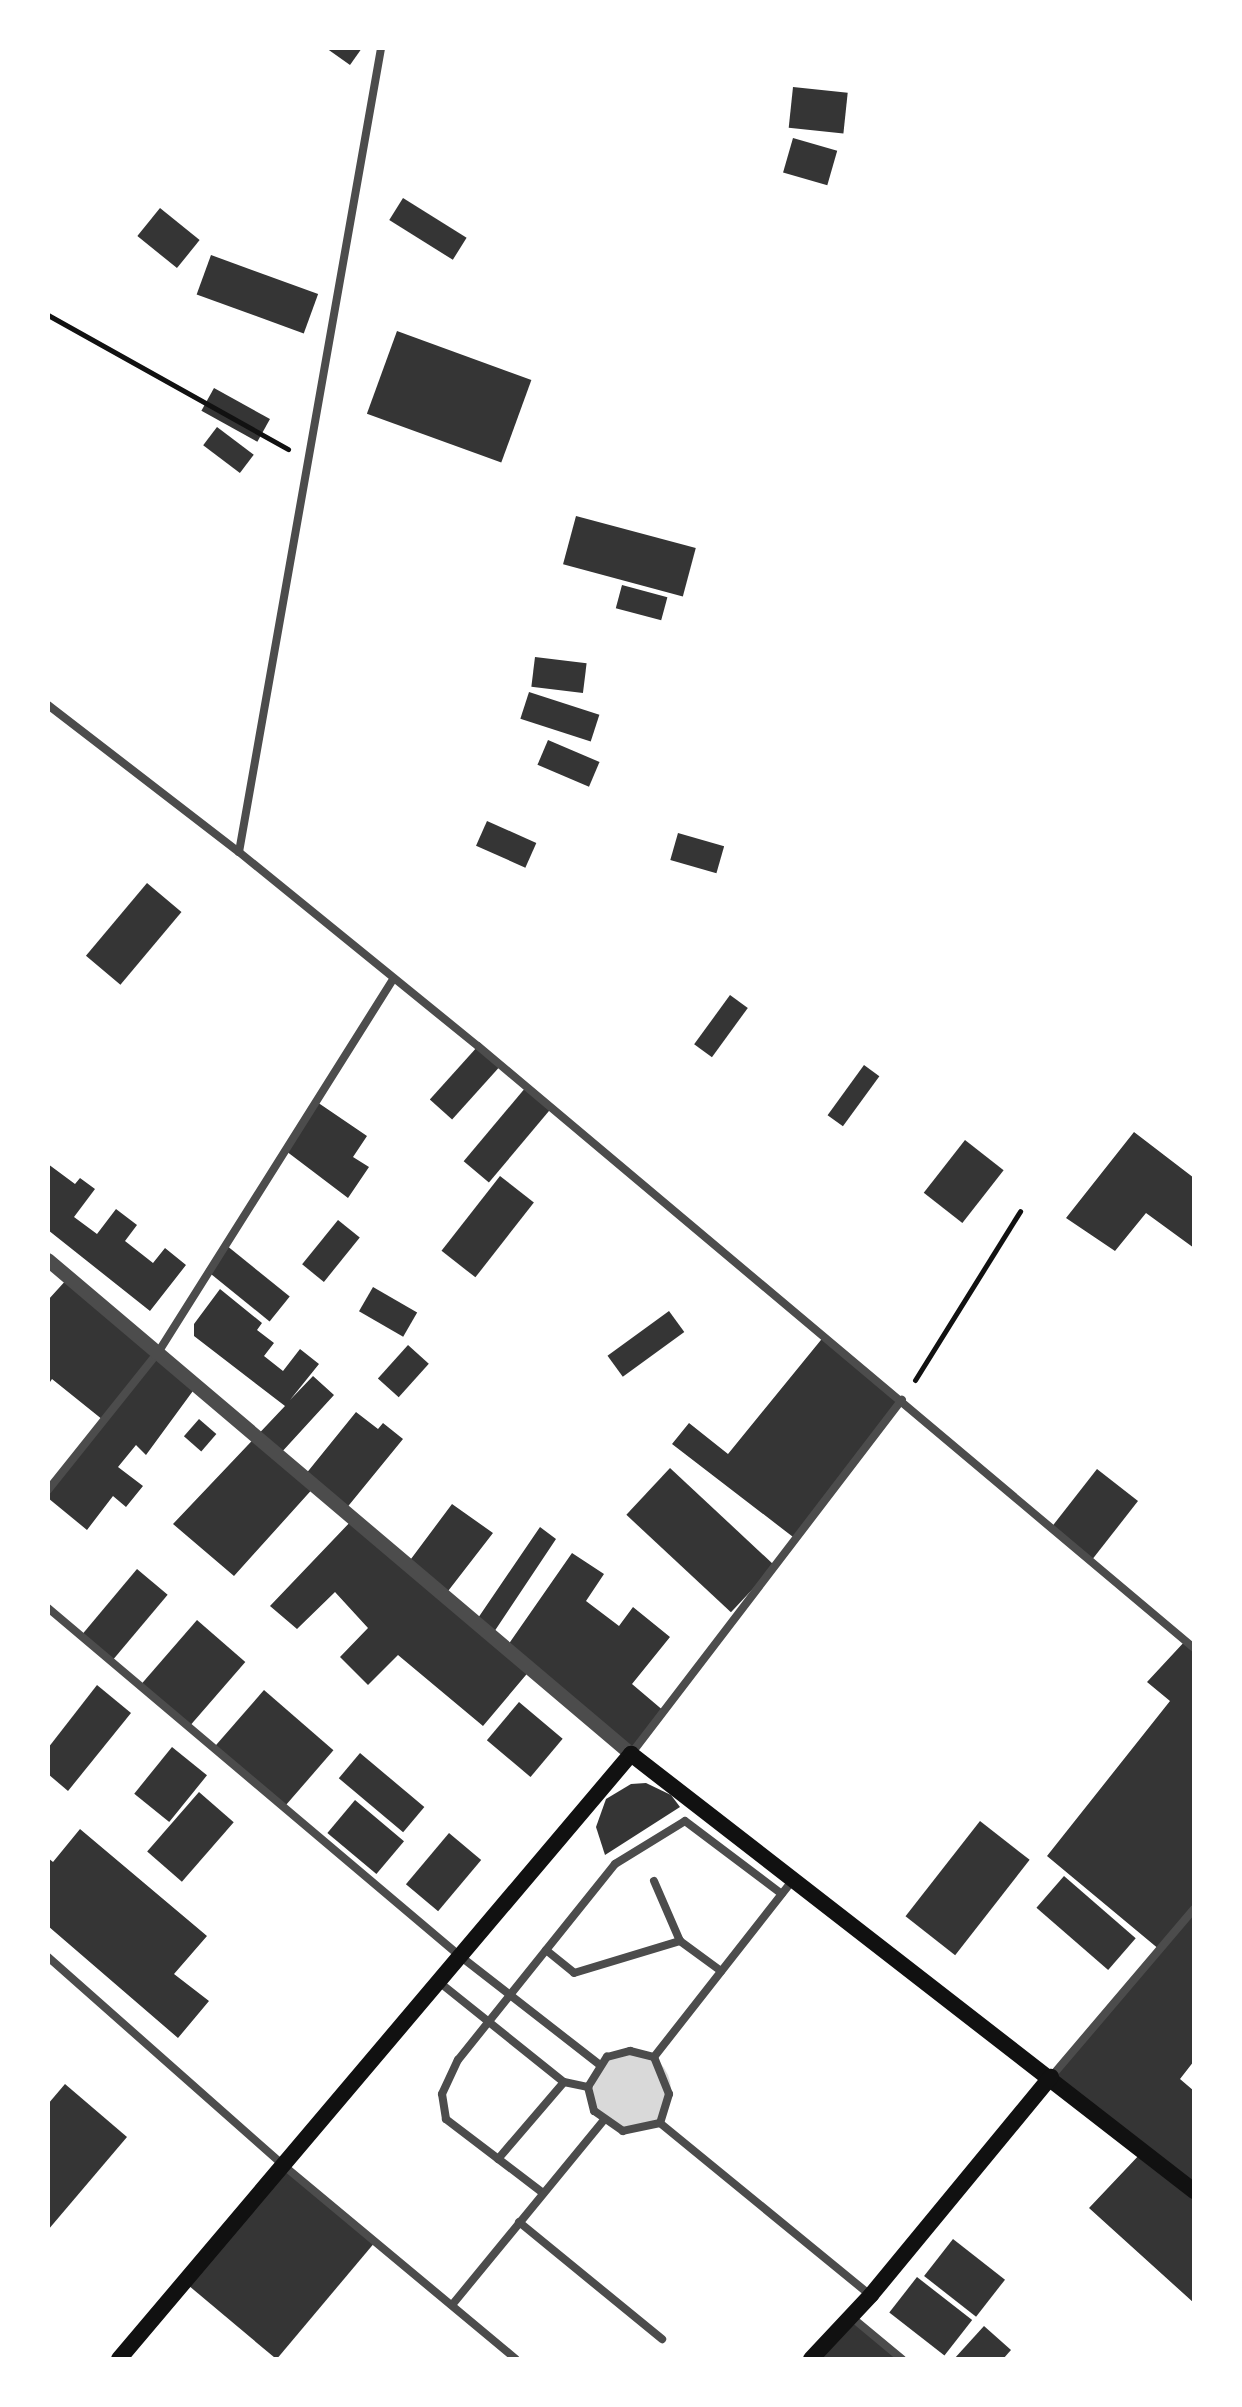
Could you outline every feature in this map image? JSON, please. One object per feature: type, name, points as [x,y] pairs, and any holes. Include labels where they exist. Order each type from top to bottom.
[{"type":"main road","points":[[119,2359],[631,1754],[1194,2191]]},
{"type":"main road","points":[[811,2359],[871,2295],[1051,2077]]},
{"type":"street","points":[[239,852],[381,48]]},
{"type":"street","points":[[48,705],[239,852],[902,1400],[1194,1648]]},
{"type":"street","points":[[48,1490],[159,1351],[392,981]]},
{"type":"street","points":[[48,1260],[631,1754],[902,1400]]},
{"type":"street","points":[[48,1608],[460,1956],[600,2065]]},
{"type":"street","points":[[543,2193],[446,2119],[442,2094],[458,2060],[615,1864],[685,1821],[782,1894]]},
{"type":"street","points":[[654,2057],[793,1880]]},
{"type":"street","points":[[654,1881],[680,1941],[721,1971]]},
{"type":"street","points":[[1051,2077],[1194,1909]]},
{"type":"street","points":[[546,1950],[574,1973],[680,1941]]},
{"type":"street","points":[[48,1957],[283,2165],[516,2359]]},
{"type":"street","points":[[439,1982],[564,2082],[588,2087]]},
{"type":"street","points":[[654,2057],[618,2052],[600,2065],[588,2087],[594,2111],[623,2131],[660,2123]]},
{"type":"street","points":[[654,2057],[667,2080],[660,2123]]},
{"type":"street","points":[[498,2159],[564,2082]]},
{"type":"street","points":[[452,2305],[604,2120]]},
{"type":"street","points":[[660,2123],[871,2295]]},
{"type":"street","points":[[519,2222],[662,2339]]},
{"type":"street","points":[[849,2315],[902,2359]]},
{"type":"path","points":[[48,315],[310,462]]},
{"type":"path","points":[[902,1400],[1020,1211]]},
{"type":"shaded area","points":[[632,2051],[647,2054],[660,2062],[668,2075],[671,2090],[668,2105],[660,2118],[647,2126],[632,2129],[617,2126],[604,2118],[596,2105],[593,2090],[596,2075],[604,2062],[617,2054]]},
{"type":"building","points":[[326,48],[362,48],[350,65]]},
{"type":"building","points":[[793,87],[848,93],[843,134],[789,128]]},
{"type":"building","points":[[793,138],[837,151],[827,185],[783,173]]},
{"type":"building","points":[[403,198],[467,238],[453,260],[389,220]]},
{"type":"building","points":[[160,208],[200,240],[177,268],[137,236]]},
{"type":"building","points":[[211,255],[318,294],[304,333],[197,294]]},
{"type":"building","points":[[397,331],[531,380],[501,463],[367,414]]},
{"type":"building","points":[[214,388],[270,419],[257,442],[201,411]]},
{"type":"building","points":[[217,427],[254,455],[240,473],[203,445]]},
{"type":"building","points":[[576,516],[696,548],[683,596],[563,564]]},
{"type":"building","points":[[622,585],[667,597],[661,620],[616,608]]},
{"type":"building","points":[[535,657],[587,663],[583,693],[531,687]]},
{"type":"building","points":[[529,692],[599,715],[591,741],[520,719]]},
{"type":"building","points":[[548,740],[600,762],[589,787],[537,765]]},
{"type":"building","points":[[487,821],[536,843],[525,868],[476,846]]},
{"type":"building","points":[[678,833],[724,846],[716,873],[670,860]]},
{"type":"building","points":[[147,883],[181,912],[120,985],[86,956]]},
{"type":"building","points":[[730,995],[748,1008],[712,1057],[694,1044]]},
{"type":"building","points":[[478,1046],[500,1066],[452,1120],[430,1100]]},
{"type":"building","points":[[864,1065],[879,1076],[843,1126],[828,1115]]},
{"type":"building","points":[[526,1087],[551,1108],[489,1183],[464,1161]]},
{"type":"building","points":[[317,1102],[367,1136],[353,1157],[369,1167],[348,1198],[286,1151]]},
{"type":"building","points":[[1134,1132],[1194,1178],[1194,1248],[1146,1213],[1115,1251],[1066,1218]]},
{"type":"building","points":[[965,1140],[1004,1170],[962,1223],[924,1193]]},
{"type":"building","points":[[48,1164],[75,1184],[80,1178],[95,1189],[74,1217],[97,1234],[116,1209],[137,1225],[125,1241],[153,1263],[165,1248],[186,1265],[150,1311],[48,1230]]},
{"type":"building","points":[[500,1176],[534,1202],[475,1277],[442,1251]]},
{"type":"building","points":[[338,1220],[360,1238],[324,1282],[302,1264]]},
{"type":"building","points":[[226,1245],[290,1297],[270,1321],[206,1270]]},
{"type":"building","points":[[68,1278],[198,1384],[146,1455],[136,1445],[118,1467],[143,1486],[126,1507],[113,1496],[87,1530],[48,1498],[48,1490],[103,1420],[52,1379],[48,1385],[48,1300]]},
{"type":"building","points":[[373,1287],[417,1312],[403,1337],[359,1311]]},
{"type":"building","points":[[220,1289],[262,1323],[257,1330],[274,1343],[264,1356],[283,1371],[300,1349],[319,1364],[290,1400],[313,1376],[334,1395],[280,1454],[305,1475],[356,1412],[378,1429],[383,1423],[403,1439],[345,1510],[316,1485],[234,1576],[173,1524],[285,1406],[194,1336],[194,1324]]},
{"type":"building","points":[[669,1311],[684,1332],[623,1377],[608,1356]]},
{"type":"building","points":[[825,1335],[902,1400],[797,1540],[672,1444],[689,1423],[728,1454]]},
{"type":"building","points":[[408,1345],[429,1364],[399,1397],[378,1378]]},
{"type":"building","points":[[199,1419],[216,1434],[201,1451],[184,1436]]},
{"type":"building","points":[[670,1468],[775,1566],[731,1612],[626,1515]]},
{"type":"building","points":[[1097,1469],[1138,1501],[1092,1559],[1051,1527]]},
{"type":"building","points":[[452,1504],[493,1533],[445,1595],[476,1621],[540,1527],[556,1539],[492,1635],[506,1648],[572,1553],[604,1574],[586,1601],[619,1626],[633,1607],[670,1637],[632,1684],[665,1712],[631,1754],[531,1669],[483,1726],[398,1655],[368,1685],[340,1657],[368,1628],[335,1592],[297,1629],[270,1606],[354,1518],[408,1563]]},
{"type":"building","points":[[137,1569],[168,1595],[112,1661],[81,1636]]},
{"type":"building","points":[[197,1620],[245,1662],[188,1728],[140,1686]]},
{"type":"building","points":[[1186,1640],[1194,1648],[1194,2061],[1180,2079],[1194,2091],[1194,2303],[1089,2208],[1142,2152],[1051,2077],[1160,1950],[1047,1856],[1170,1701],[1147,1682]]},
{"type":"building","points":[[97,1685],[131,1713],[68,1791],[48,1774],[48,1748]]},
{"type":"building","points":[[264,1690],[333,1750],[283,1808],[213,1748]]},
{"type":"building","points":[[519,1702],[563,1739],[531,1777],[487,1740]]},
{"type":"building","points":[[172,1747],[207,1775],[169,1822],[134,1794]]},
{"type":"building","points":[[360,1753],[424,1807],[403,1832],[339,1778]]},
{"type":"building","points":[[646,1783],[671,1795],[680,1807],[605,1855],[596,1827],[606,1799],[631,1784]]},
{"type":"building","points":[[199,1792],[234,1822],[182,1882],[147,1852]]},
{"type":"building","points":[[355,1800],[404,1841],[376,1874],[327,1833]]},
{"type":"building","points":[[980,1821],[1030,1860],[955,1955],[906,1916]]},
{"type":"building","points":[[80,1829],[207,1936],[174,1974],[209,2001],[178,2038],[48,1926],[48,1858],[53,1862]]},
{"type":"building","points":[[449,1833],[481,1860],[438,1911],[406,1884]]},
{"type":"building","points":[[1064,1876],[1136,1938],[1108,1970],[1036,1908]]},
{"type":"building","points":[[65,2084],[127,2137],[48,2230],[48,2104]]},
{"type":"building","points":[[283,2165],[375,2242],[277,2359],[185,2282]]},
{"type":"building","points":[[953,2239],[1005,2280],[976,2317],[924,2276]]},
{"type":"building","points":[[917,2277],[972,2320],[944,2356],[889,2312]]},
{"type":"building","points":[[849,2315],[902,2359],[811,2359]]},
{"type":"building","points":[[984,2326],[1011,2350],[1003,2359],[954,2359]]}]
